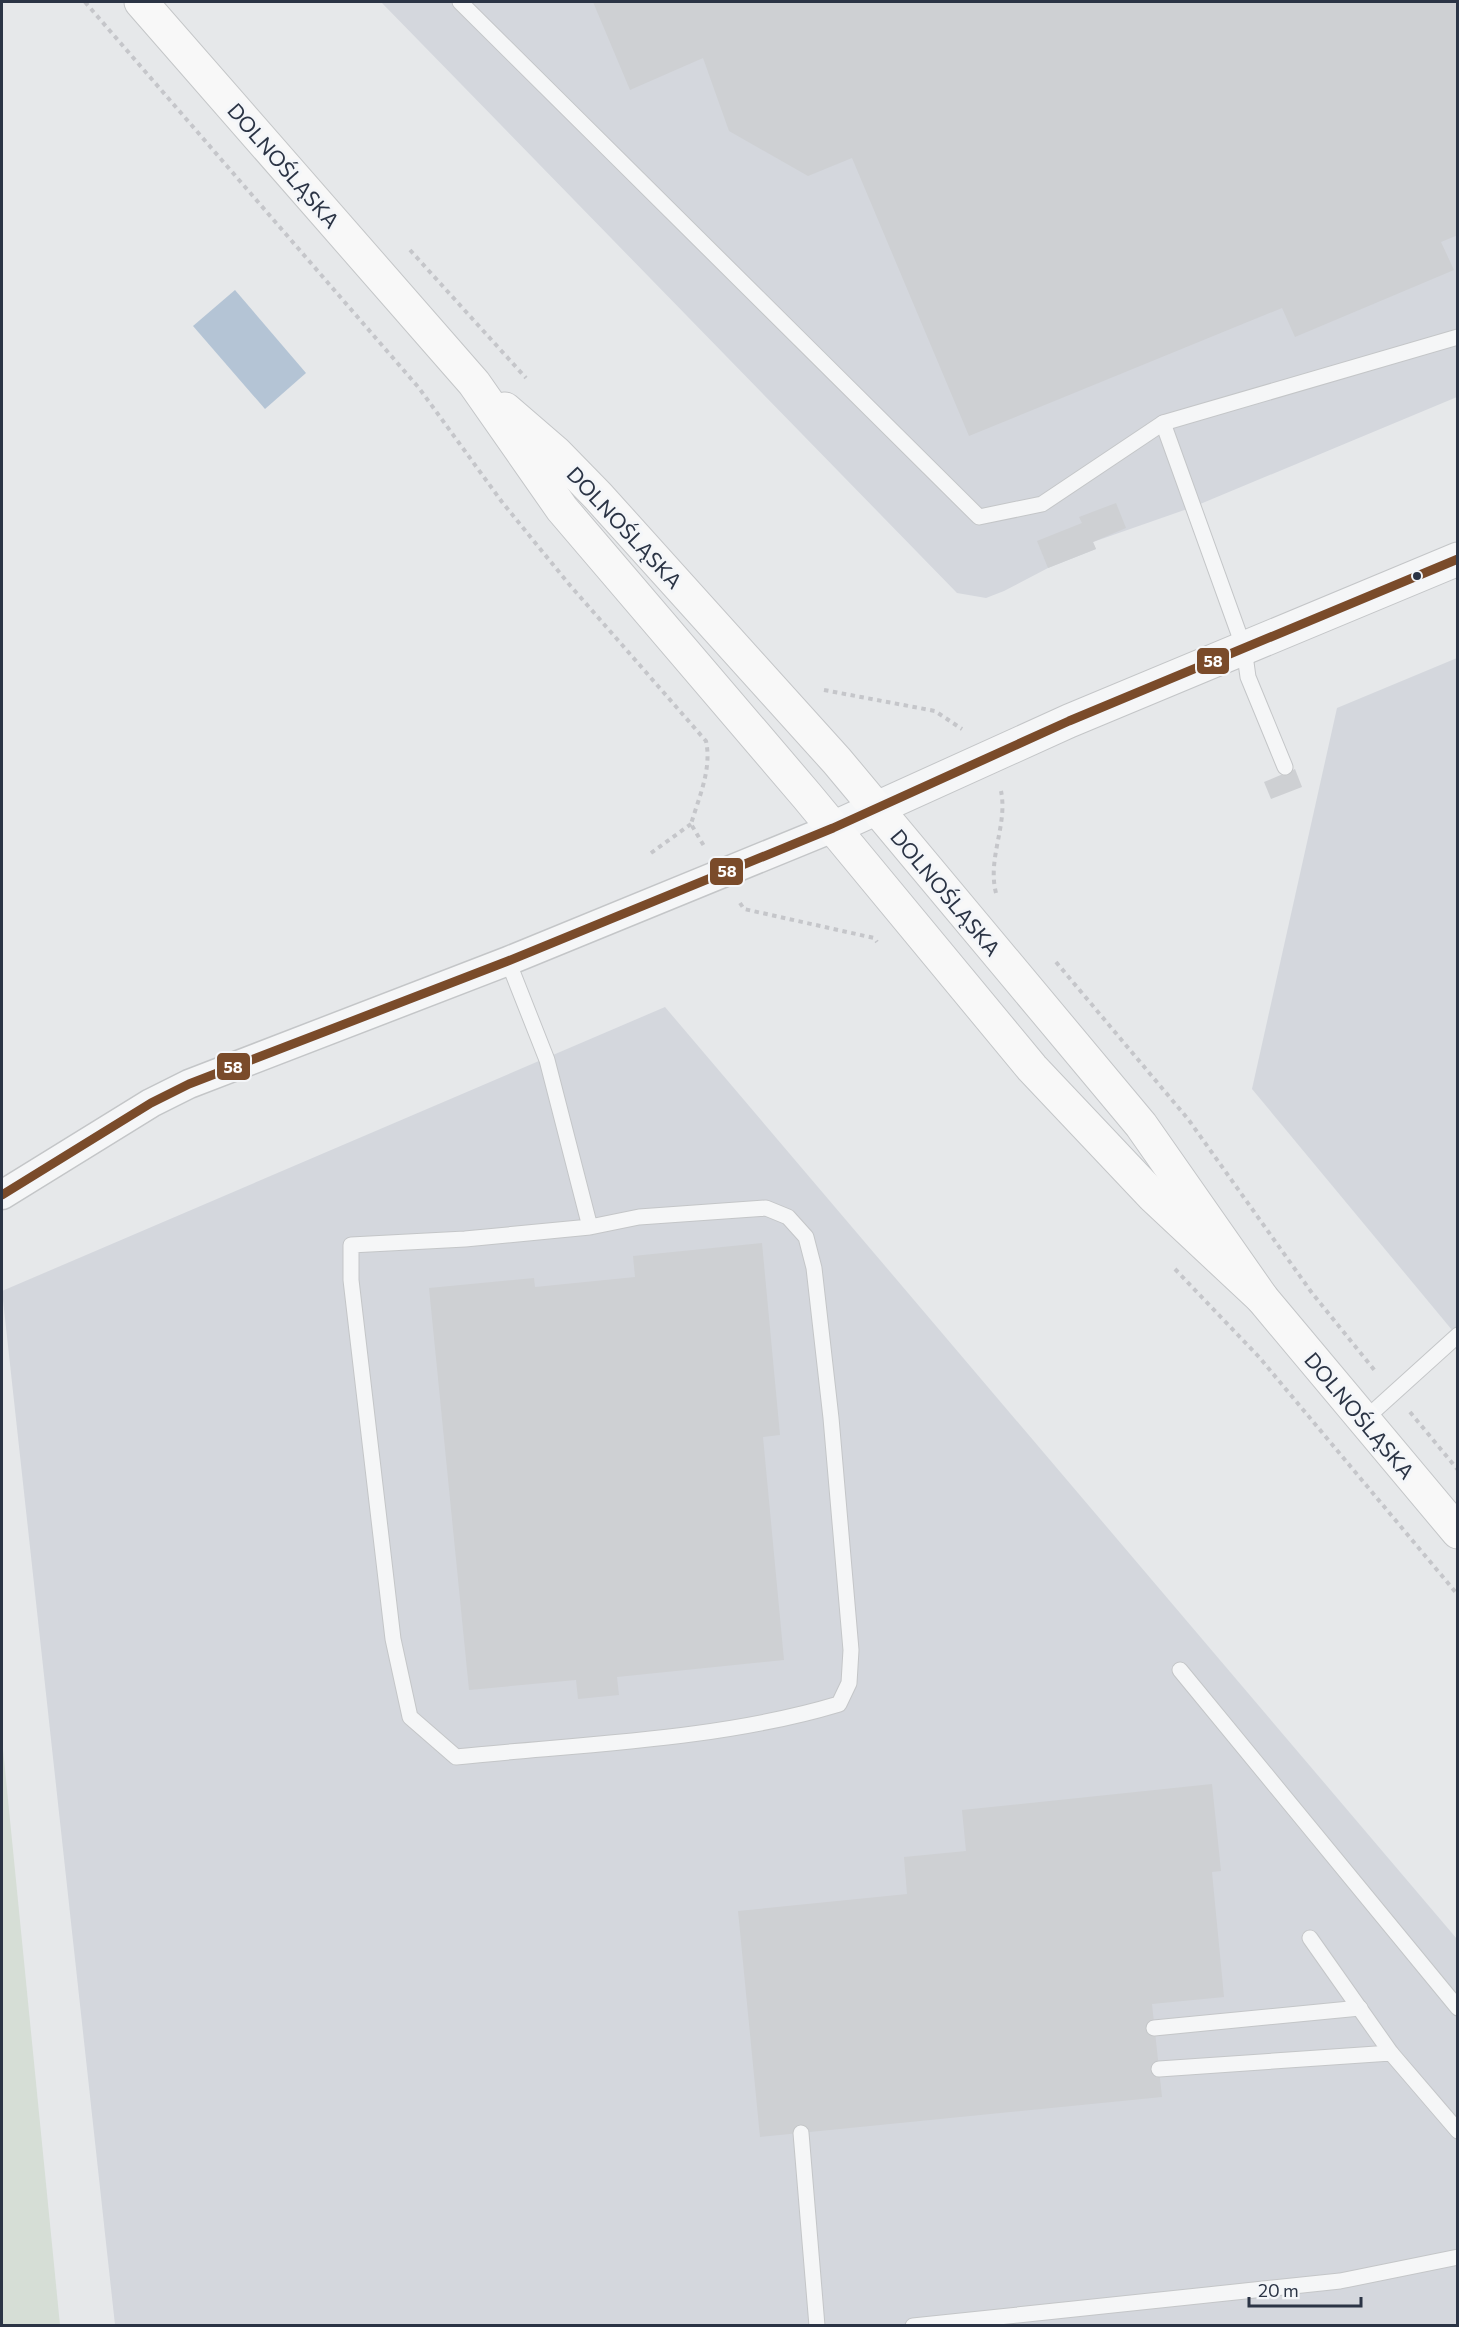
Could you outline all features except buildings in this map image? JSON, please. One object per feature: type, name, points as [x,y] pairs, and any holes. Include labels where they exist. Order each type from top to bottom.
[{"type":"main road","name":"DOLNOŚLĄSKA","points":[[141,2],[474,383],[562,509],[833,828],[1032,1068],[1153,1197],[1263,1298]]},
{"type":"main road","name":"DOLNOŚLĄSKA","points":[[474,383],[556,453],[598,496],[876,808],[1141,1125],[1263,1298],[1458,1532]]},
{"type":"street","points":[[2,1195],[151,1103],[189,1084],[508,961],[833,828],[983,760],[1458,559]]},
{"type":"lane","points":[[460,2],[979,518],[1042,504],[1163,423],[1458,337]]},
{"type":"lane","points":[[1163,423],[1244,648],[1248,677],[1285,767]]},
{"type":"lane","points":[[508,961],[547,1060],[590,1227]]},
{"type":"lane","points":[[766,1208],[788,1217],[806,1237],[814,1268],[831,1418],[851,1650],[849,1683],[839,1704],[788,1719],[710,1731],[456,1757],[410,1717],[393,1639],[351,1280],[351,1245],[465,1239],[590,1227],[639,1217],[766,1208]]},
{"type":"lane","points":[[1364,1420],[1458,1335]]},
{"type":"lane","points":[[1180,1670],[1458,2007]]},
{"type":"lane","points":[[1310,1938],[1391,2053],[1458,2132]]},
{"type":"lane","points":[[1154,2028],[1360,2008]]},
{"type":"lane","points":[[1159,2069],[1391,2053]]},
{"type":"lane","points":[[801,2133],[817,2325]]},
{"type":"lane","points":[[913,2325],[1340,2281],[1458,2257]]},
{"type":"path","points":[[85,2],[419,388],[502,502],[561,574],[706,741],[708,752],[706,773],[691,824],[651,853]]},
{"type":"path","points":[[407,248],[528,379]]},
{"type":"path","points":[[821,689],[935,711],[967,734],[1001,791],[1004,806],[992,878],[996,893],[1001,900]]},
{"type":"path","points":[[691,824],[744,909],[874,938],[882,947]]},
{"type":"path","points":[[1053,960],[1188,1119],[1312,1293],[1458,1470]]},
{"type":"path","points":[[1171,1265],[1259,1357],[1458,1595]]},
{"type":"shaded area","points":[[381,2],[1457,2],[1457,397],[1193,507],[1093,542],[1096,549],[1048,568],[1004,591],[986,598],[957,593]]},
{"type":"shaded area","points":[[1457,658],[1457,1336],[1252,1089],[1337,708]]},
{"type":"shaded area","points":[[665,1007],[1457,1939],[1457,2325],[115,2325],[2,1291]]},
{"type":"shaded area","points":[[2,1739],[60,2325],[2,2325]]},
{"type":"water","points":[[235,290],[306,373],[265,409],[193,326]]},
{"type":"transit line","name":"58","points":[[2,1195],[151,1103],[189,1084],[508,961],[833,828],[1069,721],[1458,559]]}]
